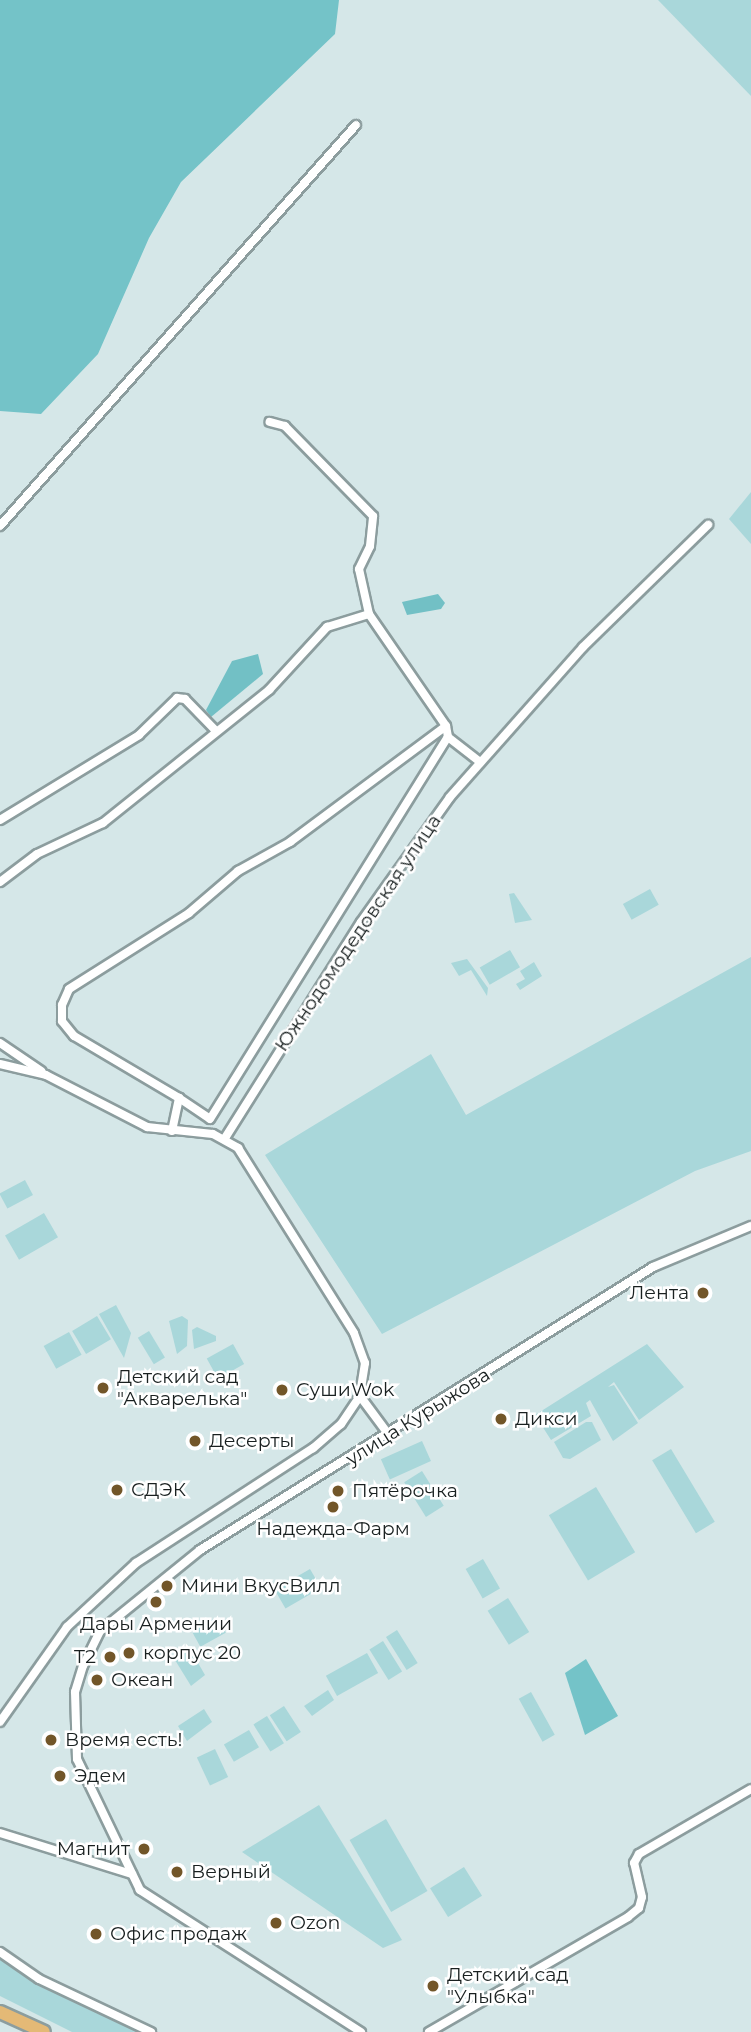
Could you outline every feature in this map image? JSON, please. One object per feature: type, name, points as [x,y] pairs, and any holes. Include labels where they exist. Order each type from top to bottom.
[{"type":"highway","points":[[0,2012],[44,2032]]},
{"type":"street","points":[[0,526],[356,125]]},
{"type":"street","points":[[270,422],[285,426],[373,516],[370,546],[359,569],[369,614],[446,726],[448,737],[480,762]]},
{"type":"street","name":"Южнодомодедовская улица","points":[[225,1138],[384,888],[480,762],[583,647],[708,525]]},
{"type":"street","points":[[0,882],[37,854],[103,823],[270,690],[314,636],[327,626],[369,614]]},
{"type":"street","points":[[0,820],[139,735],[177,698],[185,699],[216,731]]},
{"type":"street","points":[[446,726],[290,842],[238,871],[189,913],[69,989],[62,1021],[74,1036],[210,1119],[448,737]]},
{"type":"street","points":[[0,1043],[46,1075],[130,1121],[172,1131],[225,1138],[238,1148],[354,1333],[365,1363],[360,1396],[341,1424],[319,1443],[184,1527],[121,1576],[68,1628],[0,1722]]},
{"type":"street","points":[[0,1064],[46,1075]]},
{"type":"street","points":[[172,1131],[179,1098]]},
{"type":"street","name":"улица Курыжова","points":[[132,1874],[77,1759],[75,1692],[100,1631],[200,1550],[389,1435],[653,1267],[751,1226]]},
{"type":"street","points":[[360,1396],[389,1435]]},
{"type":"street","points":[[429,2032],[628,1917],[639,1908],[642,1897],[634,1863],[639,1854],[751,1789]]},
{"type":"street","points":[[0,1833],[132,1874],[141,1890],[361,2032]]},
{"type":"street","points":[[0,1952],[39,1979],[151,2032]]},
{"type":"shaded area","points":[[0,0],[339,0],[335,34],[181,182],[149,238],[98,354],[41,414],[0,411]]},
{"type":"shaded area","points":[[658,0],[751,0],[751,96]]},
{"type":"shaded area","points":[[751,492],[751,544],[729,519]]},
{"type":"shaded area","points":[[438,594],[445,603],[441,609],[407,615],[402,602]]},
{"type":"shaded area","points":[[258,654],[263,674],[211,717],[206,710],[232,661]]},
{"type":"shaded area","points":[[650,889],[659,905],[632,920],[623,904]]},
{"type":"shaded area","points":[[514,893],[532,920],[515,923],[509,894]]},
{"type":"shaded area","points":[[510,950],[520,967],[490,985],[480,968]]},
{"type":"shaded area","points":[[751,957],[751,1151],[695,1171],[382,1334],[265,1155],[431,1054],[466,1115]]},
{"type":"shaded area","points":[[467,959],[488,988],[487,996],[471,970],[459,976],[451,963]]},
{"type":"shaded area","points":[[534,962],[542,976],[520,990],[516,984],[525,979],[520,971]]},
{"type":"shaded area","points":[[25,1180],[33,1195],[7,1209],[0,1193]]},
{"type":"shaded area","points":[[44,1213],[58,1237],[19,1260],[5,1236]]},
{"type":"shaded area","points":[[116,1305],[131,1333],[124,1358],[99,1314]]},
{"type":"shaded area","points":[[97,1316],[111,1339],[86,1354],[72,1331]]},
{"type":"shaded area","points":[[182,1316],[188,1320],[187,1346],[177,1354],[169,1321]]},
{"type":"shaded area","points":[[197,1327],[216,1336],[216,1341],[194,1349],[192,1330]]},
{"type":"shaded area","points":[[149,1331],[165,1358],[154,1364],[138,1338]]},
{"type":"shaded area","points":[[69,1332],[82,1355],[56,1369],[44,1346]]},
{"type":"shaded area","points":[[233,1344],[244,1364],[218,1379],[207,1359]]},
{"type":"shaded area","points":[[647,1344],[684,1387],[639,1420],[614,1382],[608,1387],[614,1385],[638,1423],[613,1441],[590,1400],[586,1403],[591,1416],[551,1440],[535,1415]]},
{"type":"shaded area","points":[[586,1422],[592,1422],[601,1440],[570,1459],[563,1458],[554,1442]]},
{"type":"shaded area","points":[[422,1441],[431,1461],[390,1479],[381,1459]]},
{"type":"shaded area","points":[[671,1449],[715,1522],[696,1533],[652,1460]]},
{"type":"shaded area","points":[[422,1471],[444,1506],[426,1517],[404,1482]]},
{"type":"shaded area","points":[[596,1487],[635,1552],[588,1580],[549,1515]]},
{"type":"shaded area","points":[[483,1559],[500,1588],[483,1598],[466,1569]]},
{"type":"shaded area","points":[[310,1569],[321,1588],[285,1609],[274,1590]]},
{"type":"shaded area","points":[[508,1598],[529,1632],[509,1645],[488,1611]]},
{"type":"shaded area","points":[[217,1617],[226,1633],[200,1647],[192,1631]]},
{"type":"shaded area","points":[[397,1630],[418,1663],[407,1670],[386,1637]]},
{"type":"shaded area","points":[[383,1641],[402,1672],[389,1680],[369,1649]]},
{"type":"shaded area","points":[[190,1649],[205,1675],[191,1686],[175,1660]]},
{"type":"shaded area","points":[[367,1653],[378,1673],[337,1696],[326,1676]]},
{"type":"shaded area","points":[[586,1659],[618,1716],[585,1735],[565,1673]]},
{"type":"shaded area","points":[[328,1690],[334,1700],[312,1716],[304,1706]]},
{"type":"shaded area","points":[[531,1692],[555,1735],[543,1742],[519,1699]]},
{"type":"shaded area","points":[[284,1706],[301,1732],[287,1741],[270,1715]]},
{"type":"shaded area","points":[[204,1709],[212,1722],[187,1741],[178,1726]]},
{"type":"shaded area","points":[[267,1716],[284,1743],[270,1752],[253,1724]]},
{"type":"shaded area","points":[[249,1730],[259,1747],[234,1762],[224,1744]]},
{"type":"shaded area","points":[[215,1749],[228,1777],[210,1786],[197,1757]]},
{"type":"shaded area","points":[[319,1805],[402,1940],[383,1948],[242,1852]]},
{"type":"shaded area","points":[[386,1819],[428,1891],[391,1912],[350,1840]]},
{"type":"shaded area","points":[[464,1867],[482,1896],[448,1917],[430,1888]]},
{"type":"shaded area","points":[[0,1946],[41,1980],[84,1994],[140,2032],[72,2032],[0,1996]]},
{"type":"place","name":"Лента","points":[[703,1293]]},
{"type":"place","name":"Детский сад \"Акварелька\"","points":[[103,1388]]},
{"type":"place","name":"СушиWok","points":[[282,1390]]},
{"type":"place","name":"Дикси","points":[[501,1419]]},
{"type":"place","name":"Десерты","points":[[195,1441]]},
{"type":"place","name":"СДЭК","points":[[117,1490]]},
{"type":"place","name":"Пятёрочка","points":[[338,1491]]},
{"type":"place","name":"Надежда-Фарм","points":[[333,1507]]},
{"type":"place","name":"Мини ВкусВилл","points":[[167,1586]]},
{"type":"place","name":"Дары Армении","points":[[156,1602]]},
{"type":"place","name":"корпус 20","points":[[129,1653]]},
{"type":"place","name":"T2","points":[[110,1657]]},
{"type":"place","name":"Океан","points":[[97,1680]]},
{"type":"place","name":"Время есть!","points":[[51,1740]]},
{"type":"place","name":"Эдем","points":[[60,1776]]},
{"type":"place","name":"Магнит","points":[[144,1849]]},
{"type":"place","name":"Верный","points":[[177,1872]]},
{"type":"place","name":"Ozon","points":[[276,1923]]},
{"type":"place","name":"Офис продаж","points":[[96,1934]]},
{"type":"place","name":"Детский сад \"Улыбка\"","points":[[433,1986]]}]
